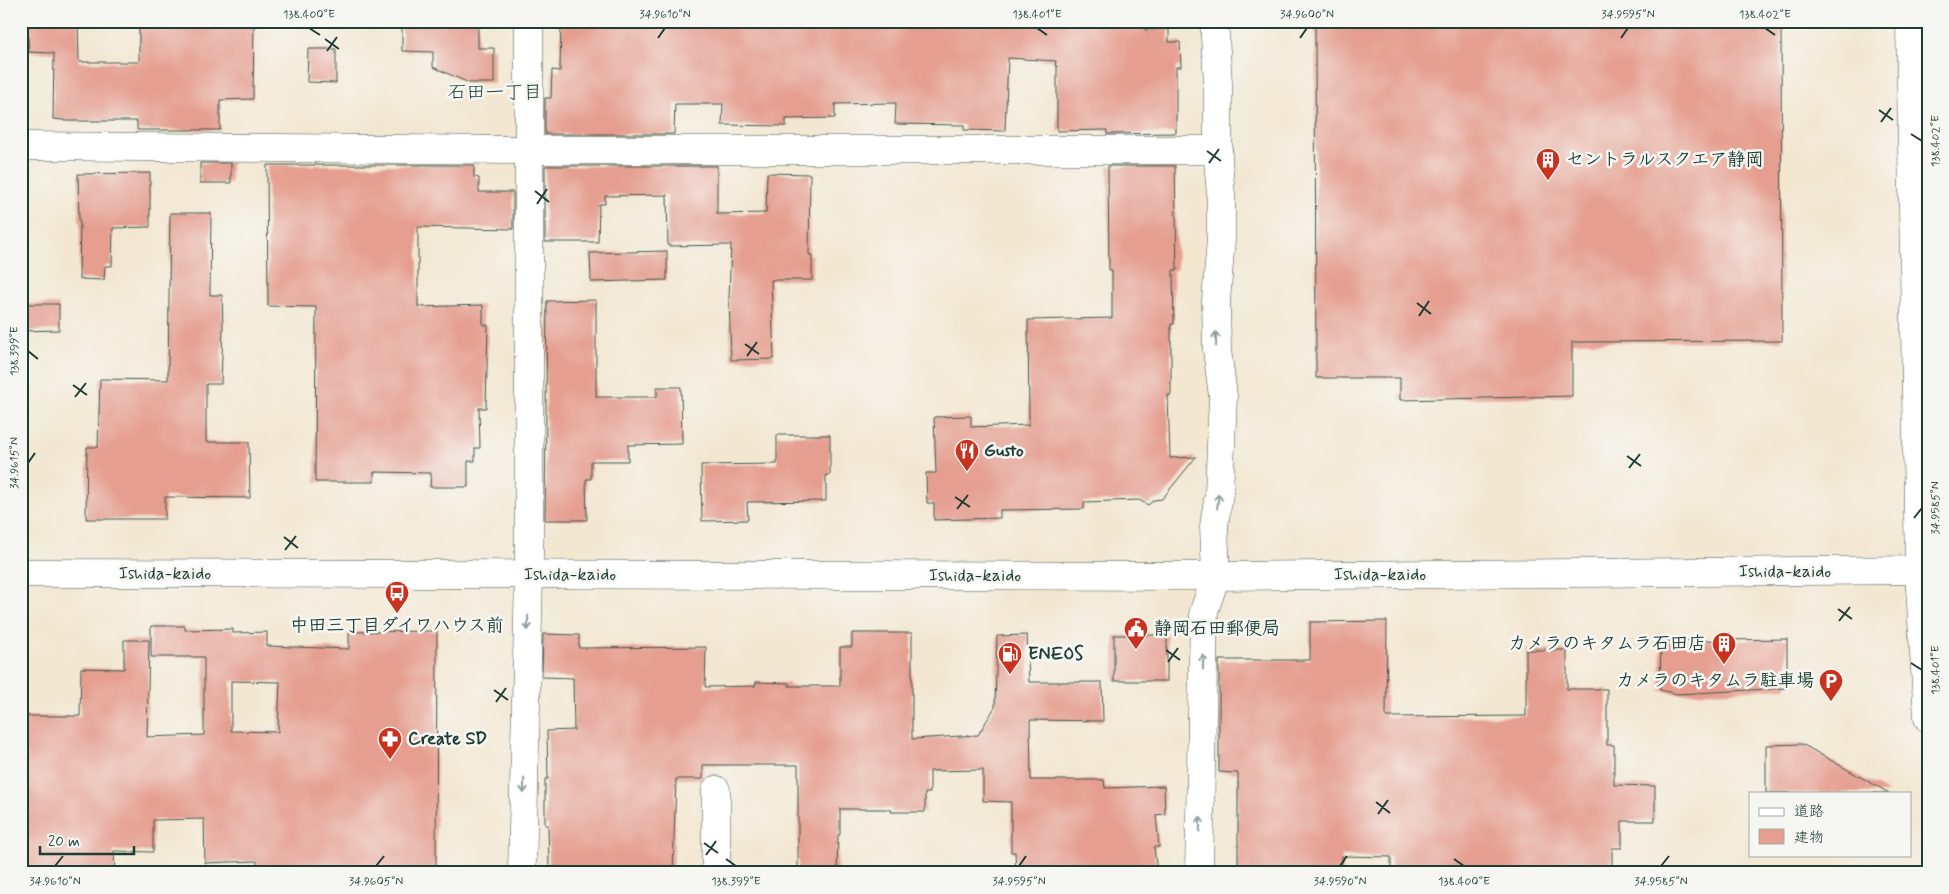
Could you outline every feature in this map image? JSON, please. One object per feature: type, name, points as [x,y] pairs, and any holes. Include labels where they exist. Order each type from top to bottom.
[{"type":"street","points":[[522,873],[529,574],[529,21]]},
{"type":"street","points":[[1200,873],[1204,611],[1216,576],[1214,526],[1219,493],[1223,396],[1217,350],[1216,301],[1221,239],[1218,83],[1214,21]]},
{"type":"street","points":[[1910,21],[1928,718]]},
{"type":"street","points":[[21,146],[529,150],[1218,150]]},
{"type":"street","name":"Ishida-kaido","points":[[21,573],[1216,576],[1923,570]]},
{"type":"street","points":[[716,790],[716,873]]},
{"type":"building","points":[[27,21],[78,21],[79,62],[139,62],[139,21],[254,21],[253,99],[220,100],[220,130],[137,130],[137,121],[64,121],[53,119],[54,53],[29,52]]},
{"type":"building","points":[[443,21],[478,21],[478,48],[494,48],[494,83],[469,83],[433,67],[433,52],[402,51],[402,24],[443,25]]},
{"type":"building","points":[[561,21],[772,21],[772,24],[893,24],[893,21],[1145,21],[1145,30],[1169,29],[1169,42],[1180,42],[1181,67],[1176,67],[1176,133],[1107,134],[1107,130],[1057,131],[1056,61],[1008,58],[1005,131],[964,130],[964,125],[895,124],[896,103],[835,104],[835,118],[786,119],[786,126],[722,125],[723,104],[675,104],[674,134],[545,134],[545,98],[551,98],[552,70],[560,71]]},
{"type":"building","name":"セントラルスクエア静岡","points":[[1315,21],[1781,21],[1782,341],[1572,342],[1572,396],[1400,400],[1400,378],[1316,378]]},
{"type":"building","points":[[308,49],[336,49],[336,83],[307,82]]},
{"type":"building","points":[[200,163],[231,163],[231,183],[200,183]]},
{"type":"building","points":[[267,165],[474,165],[474,177],[479,178],[479,192],[513,192],[513,229],[418,227],[418,307],[483,305],[483,325],[488,325],[486,408],[479,408],[480,448],[475,448],[475,461],[468,461],[468,487],[430,487],[431,473],[374,472],[374,482],[315,482],[316,307],[268,306]]},
{"type":"building","points":[[545,166],[717,166],[717,214],[766,213],[767,173],[810,174],[809,255],[812,255],[812,280],[771,280],[774,359],[731,360],[729,297],[731,245],[668,246],[667,195],[605,196],[605,204],[599,204],[598,242],[545,242]]},
{"type":"building","points":[[1108,166],[1175,166],[1177,270],[1173,270],[1174,324],[1171,324],[1171,395],[1168,395],[1170,458],[1196,457],[1162,499],[1154,500],[1148,505],[1139,500],[1084,502],[1084,509],[1000,510],[1000,518],[934,520],[934,503],[927,503],[926,473],[936,473],[934,417],[971,416],[971,427],[1029,425],[1028,320],[1112,318],[1112,270],[1109,270]]},
{"type":"building","points":[[150,173],[150,227],[113,228],[112,266],[105,266],[104,280],[79,279],[80,222],[78,174]]},
{"type":"building","points":[[170,213],[211,213],[210,295],[222,295],[223,328],[221,384],[206,384],[206,442],[249,442],[250,498],[165,497],[165,519],[86,519],[87,447],[98,447],[100,379],[168,380]]},
{"type":"building","points":[[667,251],[667,280],[591,282],[590,253]]},
{"type":"building","points":[[596,300],[596,397],[657,397],[657,387],[681,387],[682,444],[628,445],[628,461],[591,461],[591,479],[586,479],[587,520],[545,520],[547,301]]},
{"type":"building","points":[[21,304],[59,304],[59,330],[21,331]]},
{"type":"building","points":[[777,435],[830,435],[830,475],[826,475],[826,501],[747,502],[748,520],[702,521],[701,465],[777,464]]},
{"type":"building","points":[[1387,621],[1386,717],[1526,716],[1526,650],[1567,650],[1567,689],[1607,689],[1607,745],[1614,745],[1614,785],[1655,786],[1655,821],[1622,821],[1622,848],[1612,848],[1612,873],[1391,873],[1391,857],[1342,856],[1342,873],[1238,873],[1238,773],[1219,772],[1219,660],[1310,660],[1310,622]]},
{"type":"building","points":[[151,626],[185,626],[185,630],[233,629],[233,633],[267,632],[267,646],[349,649],[349,632],[437,631],[436,873],[257,873],[257,861],[205,863],[204,819],[153,820],[153,852],[114,851],[115,873],[21,873],[21,716],[80,716],[81,668],[124,669],[124,640],[149,640],[147,737],[204,735],[204,657],[151,657]],"holes":[[[231,681],[280,682],[278,732],[231,731]]]},
{"type":"building","points":[[852,633],[912,633],[912,739],[978,735],[995,707],[997,636],[1027,635],[1029,682],[1102,682],[1103,721],[1030,720],[1031,780],[1104,780],[1105,788],[1164,786],[1165,814],[1156,815],[1159,847],[1154,847],[1157,873],[1016,873],[1015,852],[1011,852],[1011,802],[983,801],[983,770],[930,771],[930,793],[925,793],[925,812],[891,812],[891,809],[840,809],[837,873],[798,873],[798,765],[703,765],[703,779],[676,779],[673,873],[559,873],[559,867],[549,867],[548,825],[545,825],[545,779],[548,779],[547,731],[574,730],[573,678],[542,677],[543,634],[579,635],[579,648],[706,647],[705,687],[755,686],[756,682],[789,683],[789,686],[840,686],[840,647],[852,647]]},
{"type":"building","points":[[1114,635],[1167,635],[1167,681],[1114,681]]},
{"type":"building","name":"カメラのキタムラ石田店","points":[[1787,639],[1787,688],[1677,694],[1660,690],[1661,641]]},
{"type":"building","points":[[1802,744],[1887,792],[1766,792],[1766,745]]},
{"type":"place","name":"セントラルスクエア静岡","points":[[1548,181]]},
{"type":"place","name":"Gusto","points":[[967,472]]},
{"type":"place","name":"中田三丁目ダイワハウス前","points":[[397,614]]},
{"type":"place","name":"静岡石田郵便局","points":[[1136,650]]},
{"type":"place","name":"カメラのキタムラ石田店","points":[[1724,665]]},
{"type":"place","name":"ENEOS","points":[[1010,675]]},
{"type":"place","name":"カメラのキタムラ駐車場","points":[[1831,702]]},
{"type":"place","name":"Create SD","points":[[390,760]]},
{"type":"district","name":"石田一丁目","points":[[495,92]]}]
